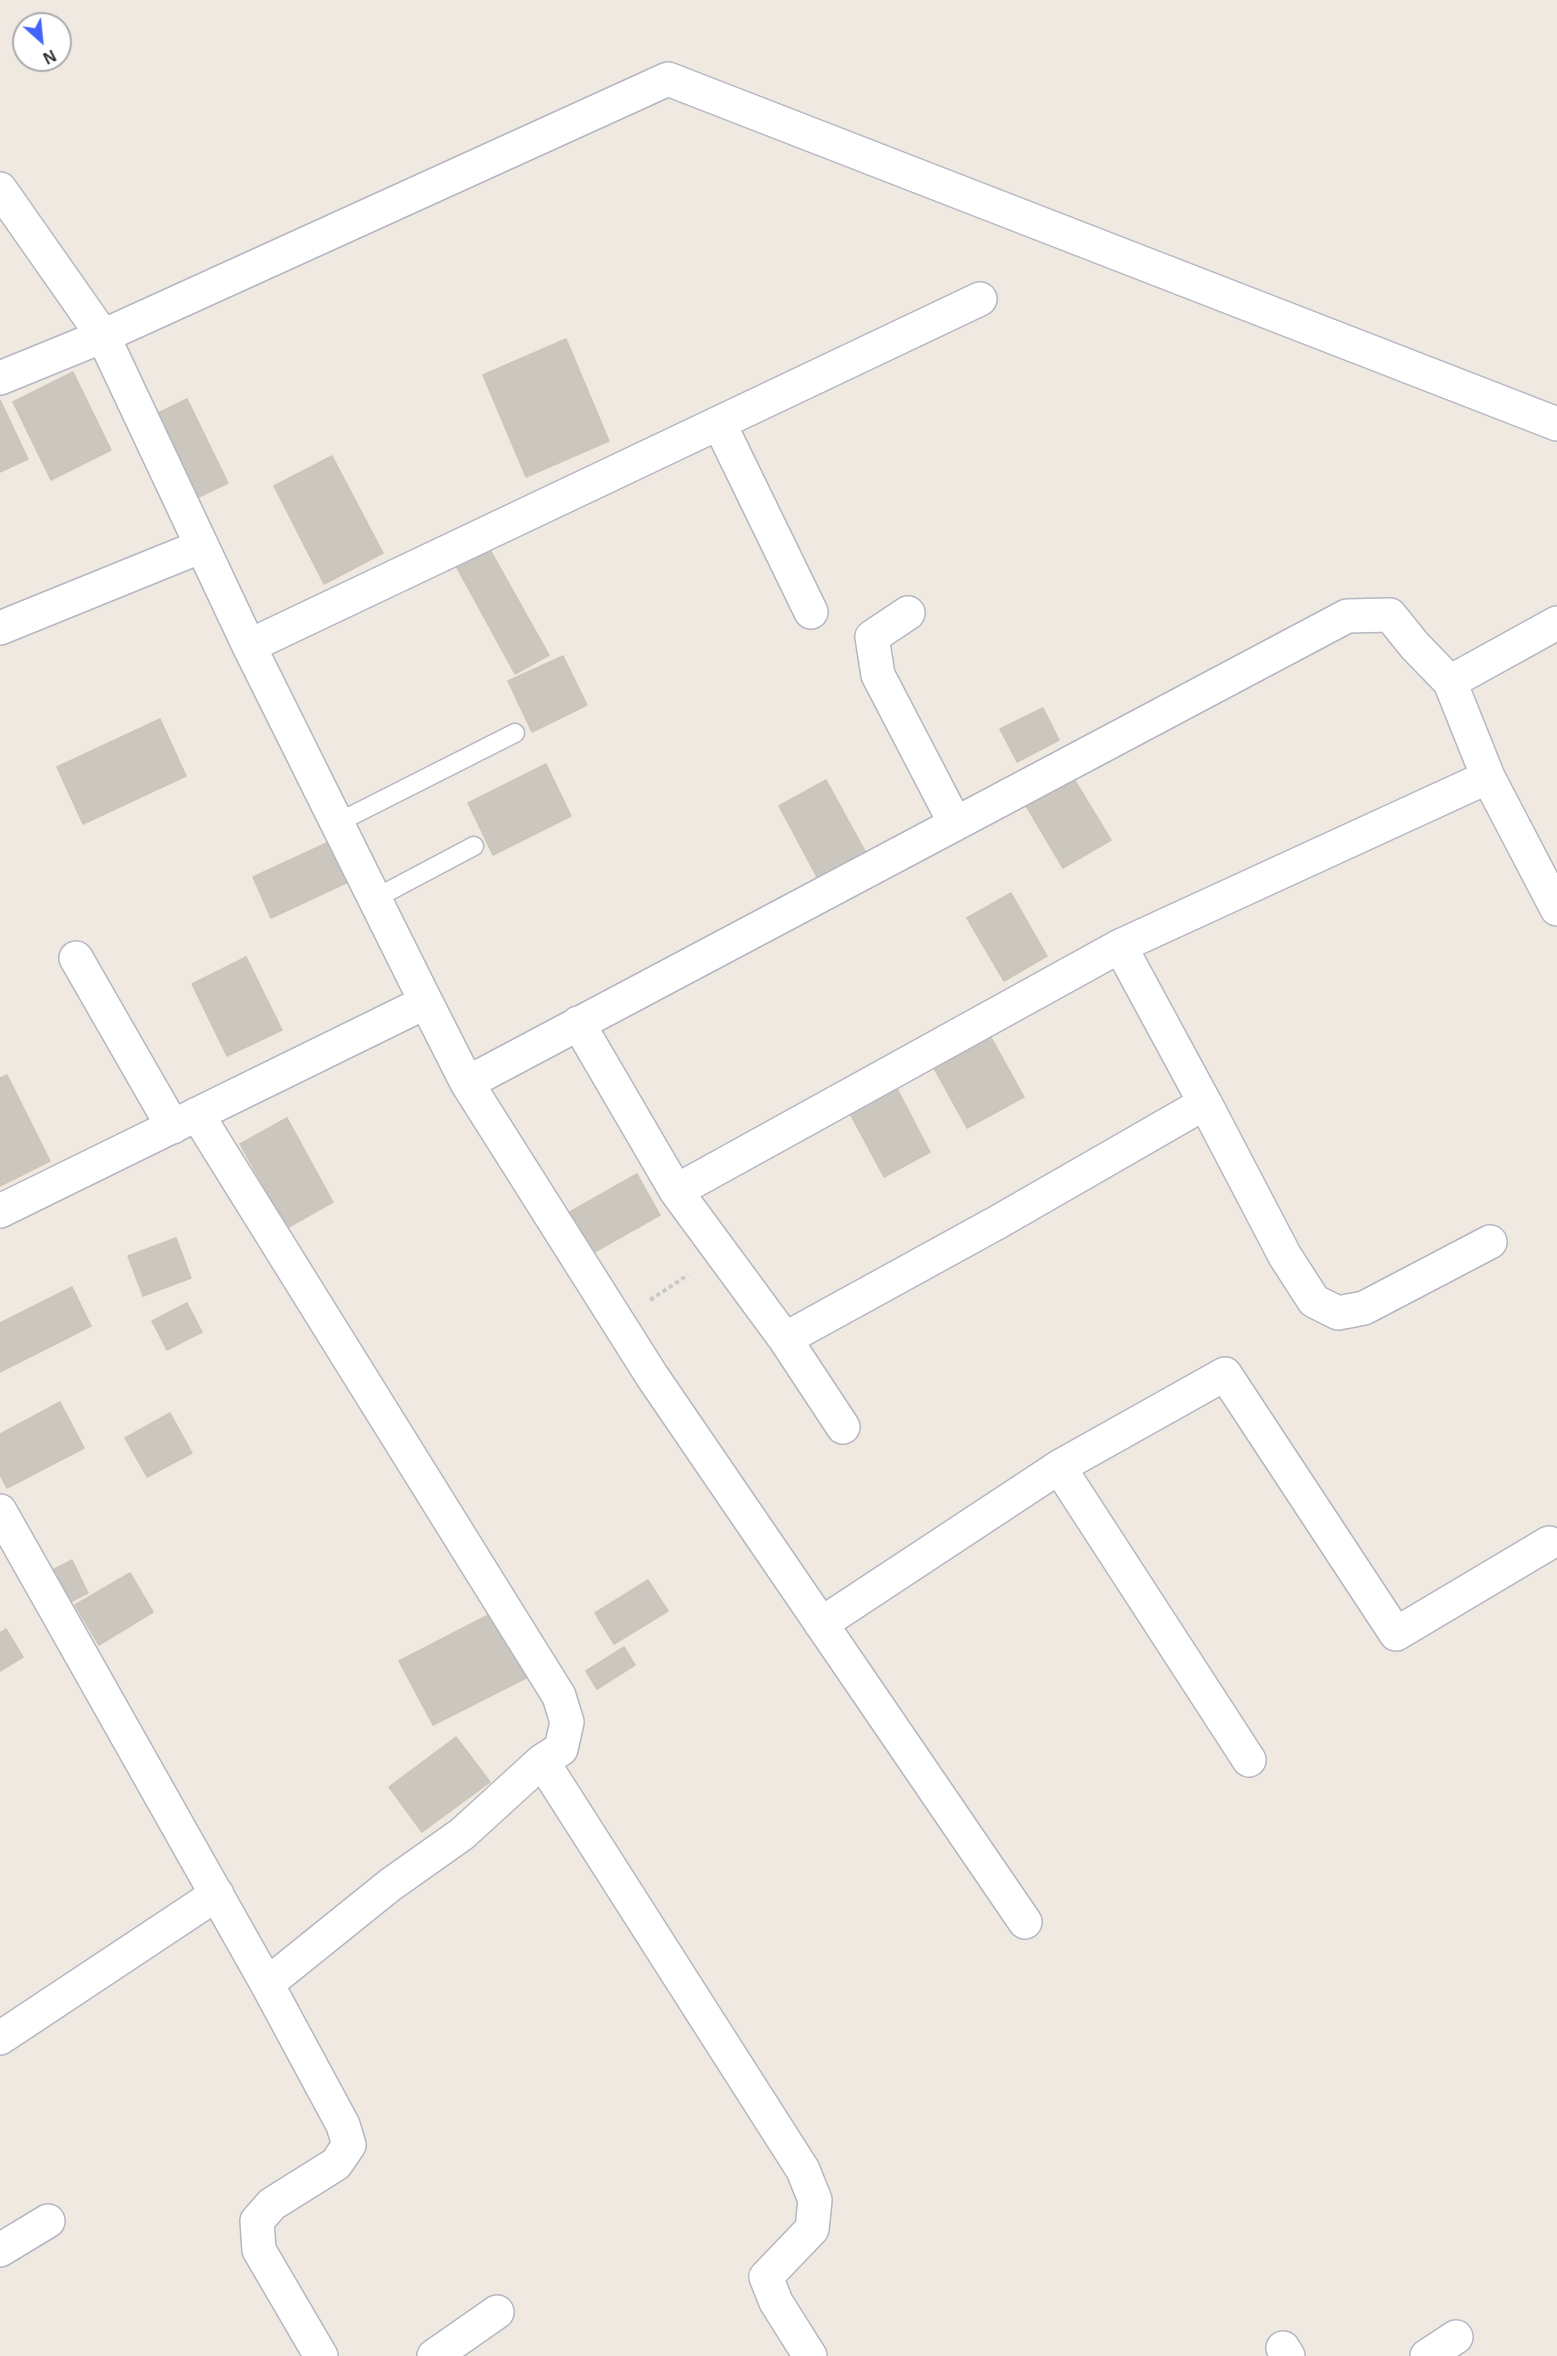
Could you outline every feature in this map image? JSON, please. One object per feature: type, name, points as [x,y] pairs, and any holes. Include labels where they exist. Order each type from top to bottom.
[{"type":"street","points":[[0,378],[103,336],[668,80],[1557,424]]},
{"type":"street","points":[[0,189],[103,336],[249,646],[467,1083],[659,1386],[1025,1922]]},
{"type":"street","points":[[249,646],[980,299]]},
{"type":"street","points":[[719,423],[811,612]]},
{"type":"street","points":[[0,628],[202,546]]},
{"type":"street","points":[[908,613],[872,637],[878,675],[955,823]]},
{"type":"street","points":[[467,1083],[1347,616],[1390,615],[1415,646],[1450,682],[1488,777],[1557,909]]},
{"type":"street","points":[[1450,682],[1557,623]]},
{"type":"street","points":[[676,1191],[1120,946],[1488,777]]},
{"type":"street","points":[[1120,946],[1285,1256],[1314,1301],[1338,1313],[1364,1308],[1490,1242]]},
{"type":"street","points":[[76,958],[185,1120],[559,1696],[567,1722],[561,1749],[542,1761],[462,1834],[390,1885],[267,1984]]},
{"type":"street","points":[[0,1211],[426,1002]]},
{"type":"street","points":[[578,1023],[676,1191],[785,1339],[843,1426]]},
{"type":"street","points":[[785,1339],[998,1222],[1205,1103]]},
{"type":"street","points":[[821,1624],[1059,1467],[1225,1374],[1396,1634],[1549,1543]]},
{"type":"street","points":[[1059,1467],[1249,1760]]},
{"type":"street","points":[[0,1510],[217,1894],[343,2125],[349,2145],[336,2164],[272,2204],[257,2221],[259,2250],[321,2356]]},
{"type":"street","points":[[542,1761],[803,2170],[815,2200],[812,2229],[766,2277],[776,2302],[810,2356]]},
{"type":"street","points":[[0,2038],[217,1894]]},
{"type":"street","points":[[0,2250],[48,2222]]},
{"type":"street","points":[[434,2356],[497,2313]]},
{"type":"street","points":[[1427,2356],[1456,2337]]},
{"type":"lane","points":[[337,823],[515,732]]},
{"type":"lane","points":[[374,899],[474,846]]},
{"type":"path","points":[[617,1321],[722,1253]]},
{"type":"building","points":[[566,339],[609,441],[526,477],[483,375]]},
{"type":"building","points":[[73,372],[111,450],[51,480],[13,402]]},
{"type":"building","points":[[187,399],[228,483],[188,502],[148,418]]},
{"type":"building","points":[[0,400],[28,459],[0,472]]},
{"type":"building","points":[[332,456],[383,553],[324,584],[274,486]]},
{"type":"building","points":[[489,548],[549,655],[515,674],[456,566]]},
{"type":"building","points":[[563,656],[587,705],[532,732],[508,681]]},
{"type":"building","points":[[1043,708],[1059,740],[1017,762],[1000,729]]},
{"type":"building","points":[[160,719],[186,776],[83,824],[57,767]]},
{"type":"building","points":[[546,764],[571,816],[493,855],[468,803]]},
{"type":"building","points":[[1072,776],[1111,840],[1063,868],[1025,804]]},
{"type":"building","points":[[826,780],[866,853],[818,879],[779,806]]},
{"type":"building","points":[[329,842],[348,882],[271,918],[253,877]]},
{"type":"building","points":[[1011,893],[1047,956],[1004,981],[967,918]]},
{"type":"building","points":[[246,957],[282,1030],[227,1056],[192,984]]},
{"type":"building","points":[[987,1030],[1024,1097],[967,1128],[930,1061]]},
{"type":"building","points":[[7,1075],[50,1161],[0,1186],[0,1078]]},
{"type":"building","points":[[894,1083],[930,1152],[884,1177],[847,1108]]},
{"type":"building","points":[[287,1118],[333,1202],[287,1228],[240,1144]]},
{"type":"building","points":[[637,1174],[660,1215],[591,1254],[568,1213]]},
{"type":"building","points":[[176,1238],[191,1278],[143,1296],[128,1256]]},
{"type":"building","points":[[72,1287],[91,1326],[0,1372],[0,1323]]},
{"type":"building","points":[[187,1303],[202,1332],[167,1350],[152,1321]]},
{"type":"building","points":[[60,1402],[84,1448],[7,1488],[0,1475],[0,1434]]},
{"type":"building","points":[[170,1413],[192,1453],[147,1477],[125,1438]]},
{"type":"building","points":[[72,1560],[88,1593],[66,1604],[49,1572]]},
{"type":"building","points":[[130,1573],[153,1612],[99,1645],[75,1605]]},
{"type":"building","points":[[648,1580],[668,1611],[614,1644],[595,1613]]},
{"type":"building","points":[[498,1610],[532,1675],[433,1725],[399,1661]]},
{"type":"building","points":[[6,1629],[23,1657],[0,1671],[0,1633]]},
{"type":"building","points":[[624,1647],[635,1665],[597,1689],[586,1671]]},
{"type":"building","points":[[456,1737],[490,1782],[422,1832],[389,1787]]}]
